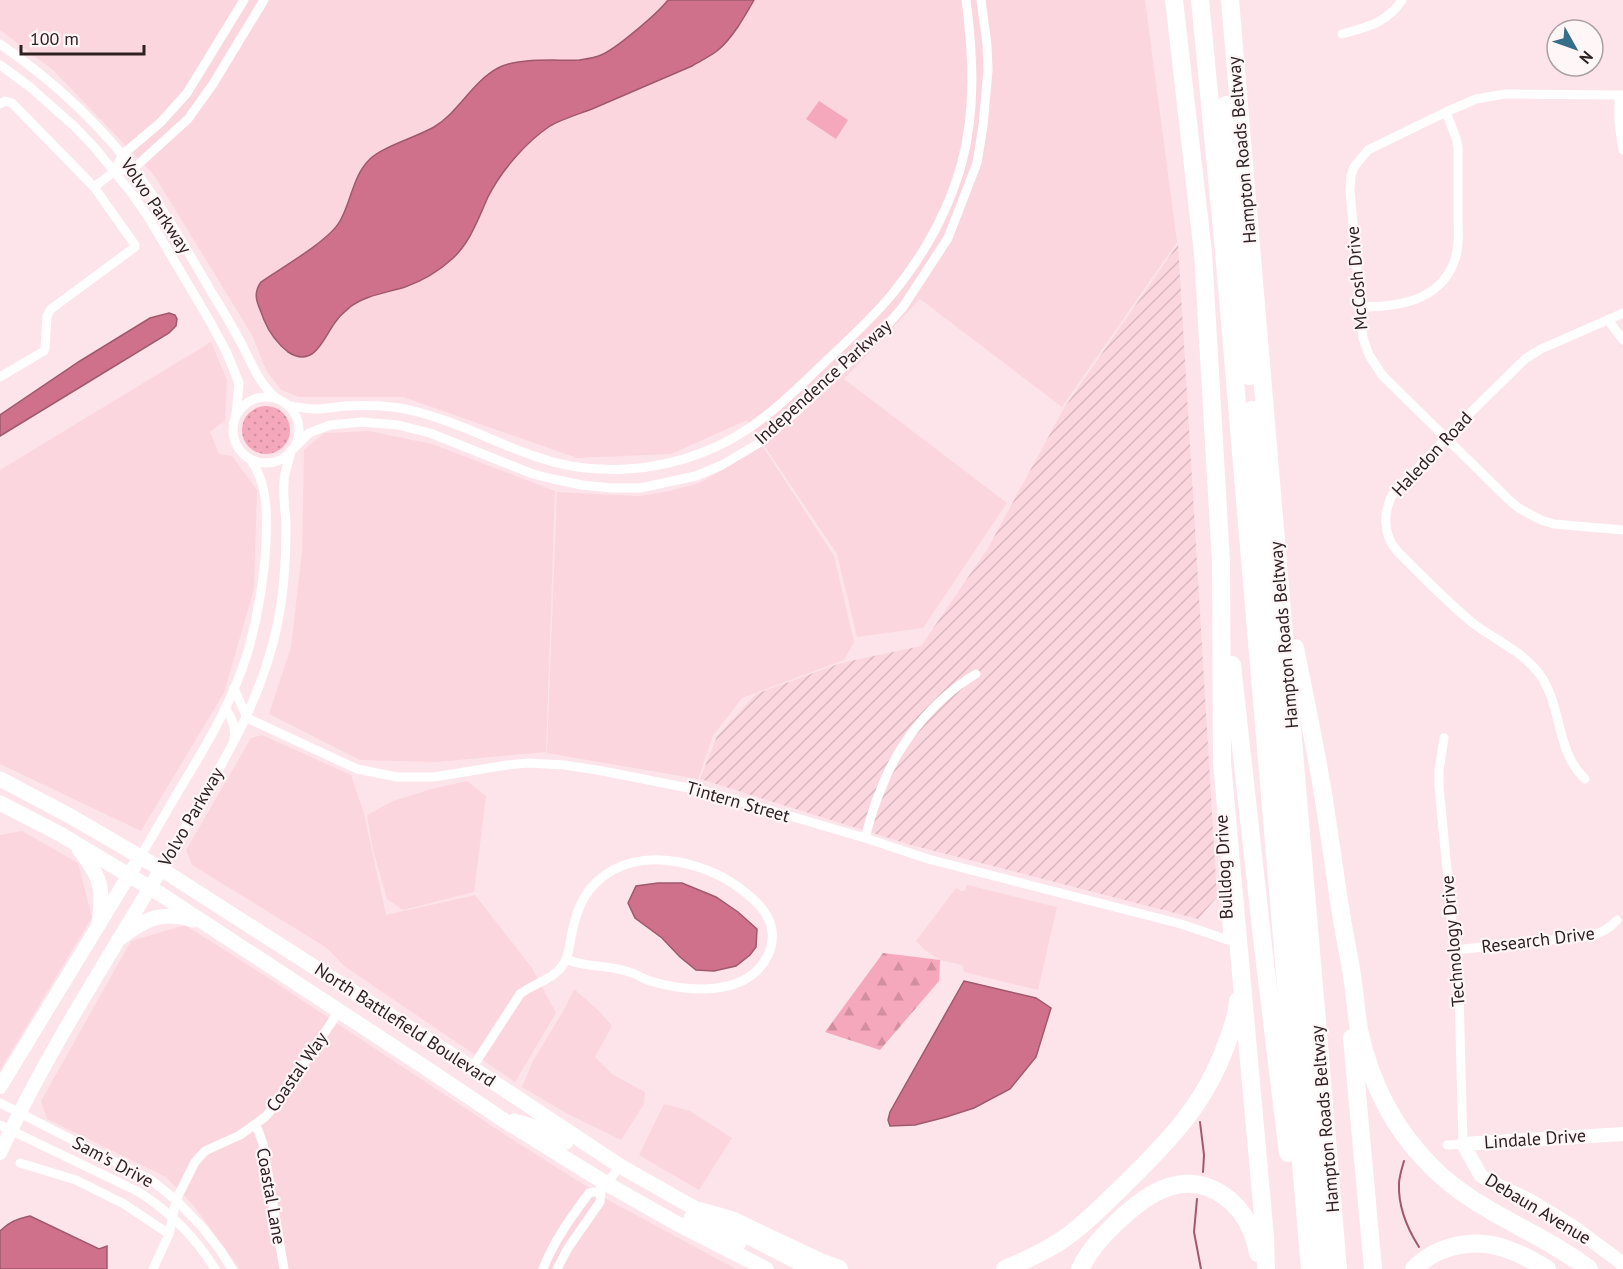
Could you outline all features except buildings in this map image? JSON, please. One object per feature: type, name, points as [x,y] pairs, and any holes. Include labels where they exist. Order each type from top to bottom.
[{"type":"highway","points":[[1174,0],[1203,254],[1221,562],[1299,1247]]},
{"type":"highway","name":"Hampton Roads Beltway","points":[[1194,0],[1211,157],[1301,1269]]},
{"type":"highway","points":[[1200,0],[1225,263],[1310,1269]]},
{"type":"highway","points":[[1218,0],[1236,247],[1324,1269]]},
{"type":"highway","name":"Hampton Roads Beltway","points":[[1231,0],[1338,1269]]},
{"type":"highway","points":[[1277,559],[1319,771],[1357,1016],[1363,1047],[1373,1078],[1398,1126],[1430,1166],[1459,1192],[1491,1212],[1541,1237],[1589,1269]]},
{"type":"highway","points":[[1005,1269],[1047,1250],[1079,1227],[1167,1142],[1193,1112],[1215,1073],[1234,1020],[1237,1010],[1234,944],[1222,763],[1221,562]]},
{"type":"highway","points":[[1341,914],[1373,1269]]},
{"type":"highway","points":[[1234,944],[1265,1237],[1266,1269]]},
{"type":"highway","points":[[1080,1269],[1098,1241],[1123,1216],[1148,1196],[1171,1186],[1192,1184],[1218,1192],[1240,1210],[1247,1219],[1254,1236],[1259,1269]]},
{"type":"highway","points":[[699,1211],[731,1220],[839,1269]]},
{"type":"highway","points":[[1414,1269],[1428,1257],[1440,1251],[1476,1243],[1509,1249],[1547,1269]]},
{"type":"main road","name":"North Battlefield Boulevard","points":[[0,779],[70,816],[161,869],[472,1068],[620,1166],[756,1242],[810,1268]]},
{"type":"main road","name":"North Battlefield Boulevard","points":[[0,803],[70,840],[210,926],[604,1188],[765,1269]]},
{"type":"main road","points":[[70,840],[90,864],[100,884],[102,898],[99,924]]},
{"type":"main road","name":"Volvo Parkway","points":[[0,1087],[140,857]]},
{"type":"main road","name":"Volvo Parkway","points":[[0,1153],[5,1128],[20,1113],[75,1012],[161,869]]},
{"type":"main road","points":[[119,939],[138,925],[157,917],[183,917],[210,926]]},
{"type":"main road","points":[[502,1119],[536,1126],[603,1165],[620,1166]]},
{"type":"main road","name":"Lindale Drive","points":[[1463,1144],[1623,1134]]},
{"type":"main road","name":"Debaun Avenue","points":[[1463,1144],[1481,1176],[1529,1200],[1572,1226],[1623,1265]]},
{"type":"main road","points":[[604,1188],[612,1181],[628,1183],[773,1260],[791,1266],[810,1268]]},
{"type":"street","points":[[94,187],[114,171],[122,155],[161,122],[187,93],[244,0]]},
{"type":"street","points":[[114,171],[133,169],[188,119],[213,84],[264,0]]},
{"type":"street","name":"Independence Parkway","points":[[290,406],[313,409],[380,405],[412,410],[440,418],[535,457],[591,469],[626,469],[670,463],[704,452],[749,429],[778,406],[870,318],[911,268],[932,234],[953,187],[969,129],[972,50],[966,0]]},
{"type":"street","name":"Independence Parkway","points":[[293,449],[309,433],[330,425],[363,422],[399,425],[430,433],[533,474],[582,485],[640,488],[696,476],[722,465],[759,443],[798,410],[884,329],[903,307],[948,238],[977,163],[983,126],[988,69],[981,0]]},
{"type":"street","points":[[1342,34],[1374,25],[1386,18],[1402,0]]},
{"type":"street","name":"Volvo Parkway","points":[[0,44],[61,92],[122,155],[166,216],[236,332],[261,383],[276,398],[290,406],[299,422],[298,439],[284,483],[286,561],[276,635],[268,663],[247,718],[233,745],[161,869]]},
{"type":"street","name":"Volvo Parkway","points":[[0,65],[30,87],[75,127],[114,171],[150,220],[226,351],[239,383],[233,426],[234,438],[240,451],[251,460],[263,481],[266,501],[265,563],[248,653],[225,708],[202,752],[140,857]]},
{"type":"street","name":"McCosh Drive","points":[[1621,95],[1505,94],[1476,99],[1373,146],[1362,155],[1354,167],[1350,190],[1363,338],[1376,369],[1509,500],[1530,515],[1554,524],[1623,530]]},
{"type":"street","points":[[1621,95],[1619,123],[1623,150]]},
{"type":"street","points":[[0,104],[5,101],[12,103],[94,187],[135,245],[51,309],[47,316],[44,351],[0,377]]},
{"type":"street","points":[[1360,307],[1395,305],[1419,299],[1431,292],[1443,280],[1454,261],[1458,241],[1458,147],[1446,112]]},
{"type":"street","name":"Haledon Road","points":[[1585,779],[1577,772],[1568,756],[1548,690],[1538,672],[1529,662],[1454,607],[1397,551],[1390,540],[1385,519],[1390,498],[1468,415],[1525,359],[1541,349],[1623,313]]},
{"type":"street","points":[[1608,320],[1623,340]]},
{"type":"street","points":[[236,415],[246,403],[253,399],[268,396],[276,398]]},
{"type":"street","points":[[251,460],[272,463],[283,459],[293,449]]},
{"type":"street","points":[[865,838],[879,793],[904,744],[937,705],[958,686],[976,674]]},
{"type":"street","points":[[234,688],[247,718]]},
{"type":"street","points":[[225,708],[233,718],[235,735],[233,745]]},
{"type":"street","name":"Tintern Street","points":[[247,718],[357,769],[377,774],[397,777],[434,777],[507,765],[564,765],[704,791],[928,859],[1181,924],[1234,944]]},
{"type":"street","name":"Technology Drive","points":[[1444,738],[1438,787],[1459,994],[1463,1144]]},
{"type":"street","name":"Bulldog Drive","points":[[1220,794],[1234,944]]},
{"type":"street","points":[[472,1068],[520,994],[552,976],[560,968],[566,959],[576,912],[583,899],[603,876],[616,869],[631,863],[646,861],[668,861],[705,869],[739,887],[762,908],[772,928],[770,951],[761,967],[745,981],[718,989],[666,985],[609,966],[576,963],[566,959]]},
{"type":"street","name":"Research Drive","points":[[1455,950],[1591,936],[1604,932],[1617,920]]},
{"type":"street","name":"Coastal Way","points":[[153,1269],[169,1234],[176,1200],[199,1156],[254,1126],[280,1100],[339,1011]]},
{"type":"street","name":"Sam's Drive","points":[[0,1104],[152,1180],[176,1200],[210,1236],[232,1269]]},
{"type":"street","name":"Coastal Lane","points":[[254,1126],[263,1144],[284,1269]]},
{"type":"street","name":"Sam's Drive","points":[[5,1128],[139,1192],[172,1218],[202,1249],[216,1269]]},
{"type":"street","name":"Lindale Drive","points":[[1447,1145],[1463,1144]]},
{"type":"street","points":[[20,1163],[76,1180],[124,1204],[169,1234]]},
{"type":"street","points":[[547,1258],[558,1269],[568,1248],[600,1202],[604,1188],[620,1166]]},
{"type":"street","points":[[543,1269],[547,1258],[589,1193],[604,1188]]},
{"type":"shaded area","points":[[0,0],[1145,0],[1177,242],[1062,407],[920,299],[844,379],[1007,503],[923,628],[857,637],[837,554],[747,420],[671,454],[577,458],[403,397],[299,397],[281,390],[266,370],[252,335],[154,175],[53,70],[0,30]]},
{"type":"shaded area","points":[[668,0],[754,0],[733,34],[711,55],[692,66],[555,123],[532,140],[500,177],[464,246],[442,268],[411,285],[356,303],[338,318],[318,348],[306,357],[288,352],[277,342],[258,305],[256,296],[258,287],[261,282],[292,262],[334,229],[344,214],[359,174],[369,160],[382,151],[427,131],[443,121],[481,81],[498,68],[516,62],[579,60],[599,56],[626,38]]},
{"type":"shaded area","points":[[1178,244],[1217,897],[1198,919],[911,845],[700,779],[717,736],[756,694],[841,663],[921,646],[988,548],[1064,408]]},
{"type":"shaded area","points":[[169,313],[175,315],[177,319],[176,326],[169,333],[0,436],[0,415],[80,361],[150,318]]},
{"type":"shaded area","points":[[211,342],[227,380],[225,420],[210,432],[219,454],[232,456],[257,490],[254,589],[224,693],[141,831],[0,764],[0,470]]},
{"type":"shaded area","points":[[369,431],[432,444],[555,491],[546,752],[436,762],[360,760],[269,714],[291,647],[302,552],[304,450],[324,433]]},
{"type":"shaded area","points":[[762,445],[834,556],[854,642],[844,660],[742,698],[713,736],[698,779],[547,753],[557,492],[640,496],[670,491],[699,483]]},
{"type":"shaded area","points":[[262,735],[351,775],[364,814],[386,915],[475,895],[532,968],[556,1013],[515,1082],[344,966],[327,948],[192,865],[186,850],[251,738]]},
{"type":"shaded area","points":[[467,781],[486,796],[474,892],[403,910],[387,899],[373,850],[367,815],[393,801]]},
{"type":"shaded area","points":[[22,831],[78,863],[92,917],[0,1070],[0,835]]},
{"type":"shaded area","points":[[682,883],[716,897],[757,929],[756,947],[736,966],[714,971],[696,970],[662,938],[635,918],[628,903],[636,886]]},
{"type":"shaded area","points":[[967,885],[1057,907],[1038,990],[964,972],[962,965],[940,960],[916,941],[956,888],[965,891]]},
{"type":"shaded area","points":[[185,925],[610,1201],[736,1269],[240,1269],[194,1206],[166,1177],[47,1119],[41,1101],[131,941]]},
{"type":"shaded area","points":[[964,981],[1036,998],[1051,1008],[1036,1057],[1010,1089],[974,1108],[915,1125],[890,1126],[888,1120],[890,1112]]},
{"type":"shaded area","points":[[574,989],[612,1026],[595,1057],[612,1074],[645,1092],[644,1104],[621,1140],[566,1113],[522,1087],[533,1061]]},
{"type":"shaded area","points":[[664,1104],[690,1111],[732,1138],[699,1190],[639,1155]]},
{"type":"shaded area","points":[[30,1216],[99,1249],[107,1246],[107,1269],[0,1269],[0,1231],[14,1221]]},
{"type":"green space","points":[[819,101],[848,120],[836,139],[806,119]]},
{"type":"green space","points":[[266,406],[283,413],[290,430],[283,447],[266,454],[249,447],[242,430],[249,413]]},
{"type":"green space","points":[[883,953],[940,960],[939,981],[880,1050],[825,1032]]},
{"type":"waterway","points":[[1200,1122],[1204,1155],[1203,1172]]},
{"type":"waterway","points":[[1404,1161],[1399,1181],[1400,1201],[1407,1225],[1419,1247]]},
{"type":"waterway","points":[[1197,1199],[1194,1232],[1201,1269]]}]
